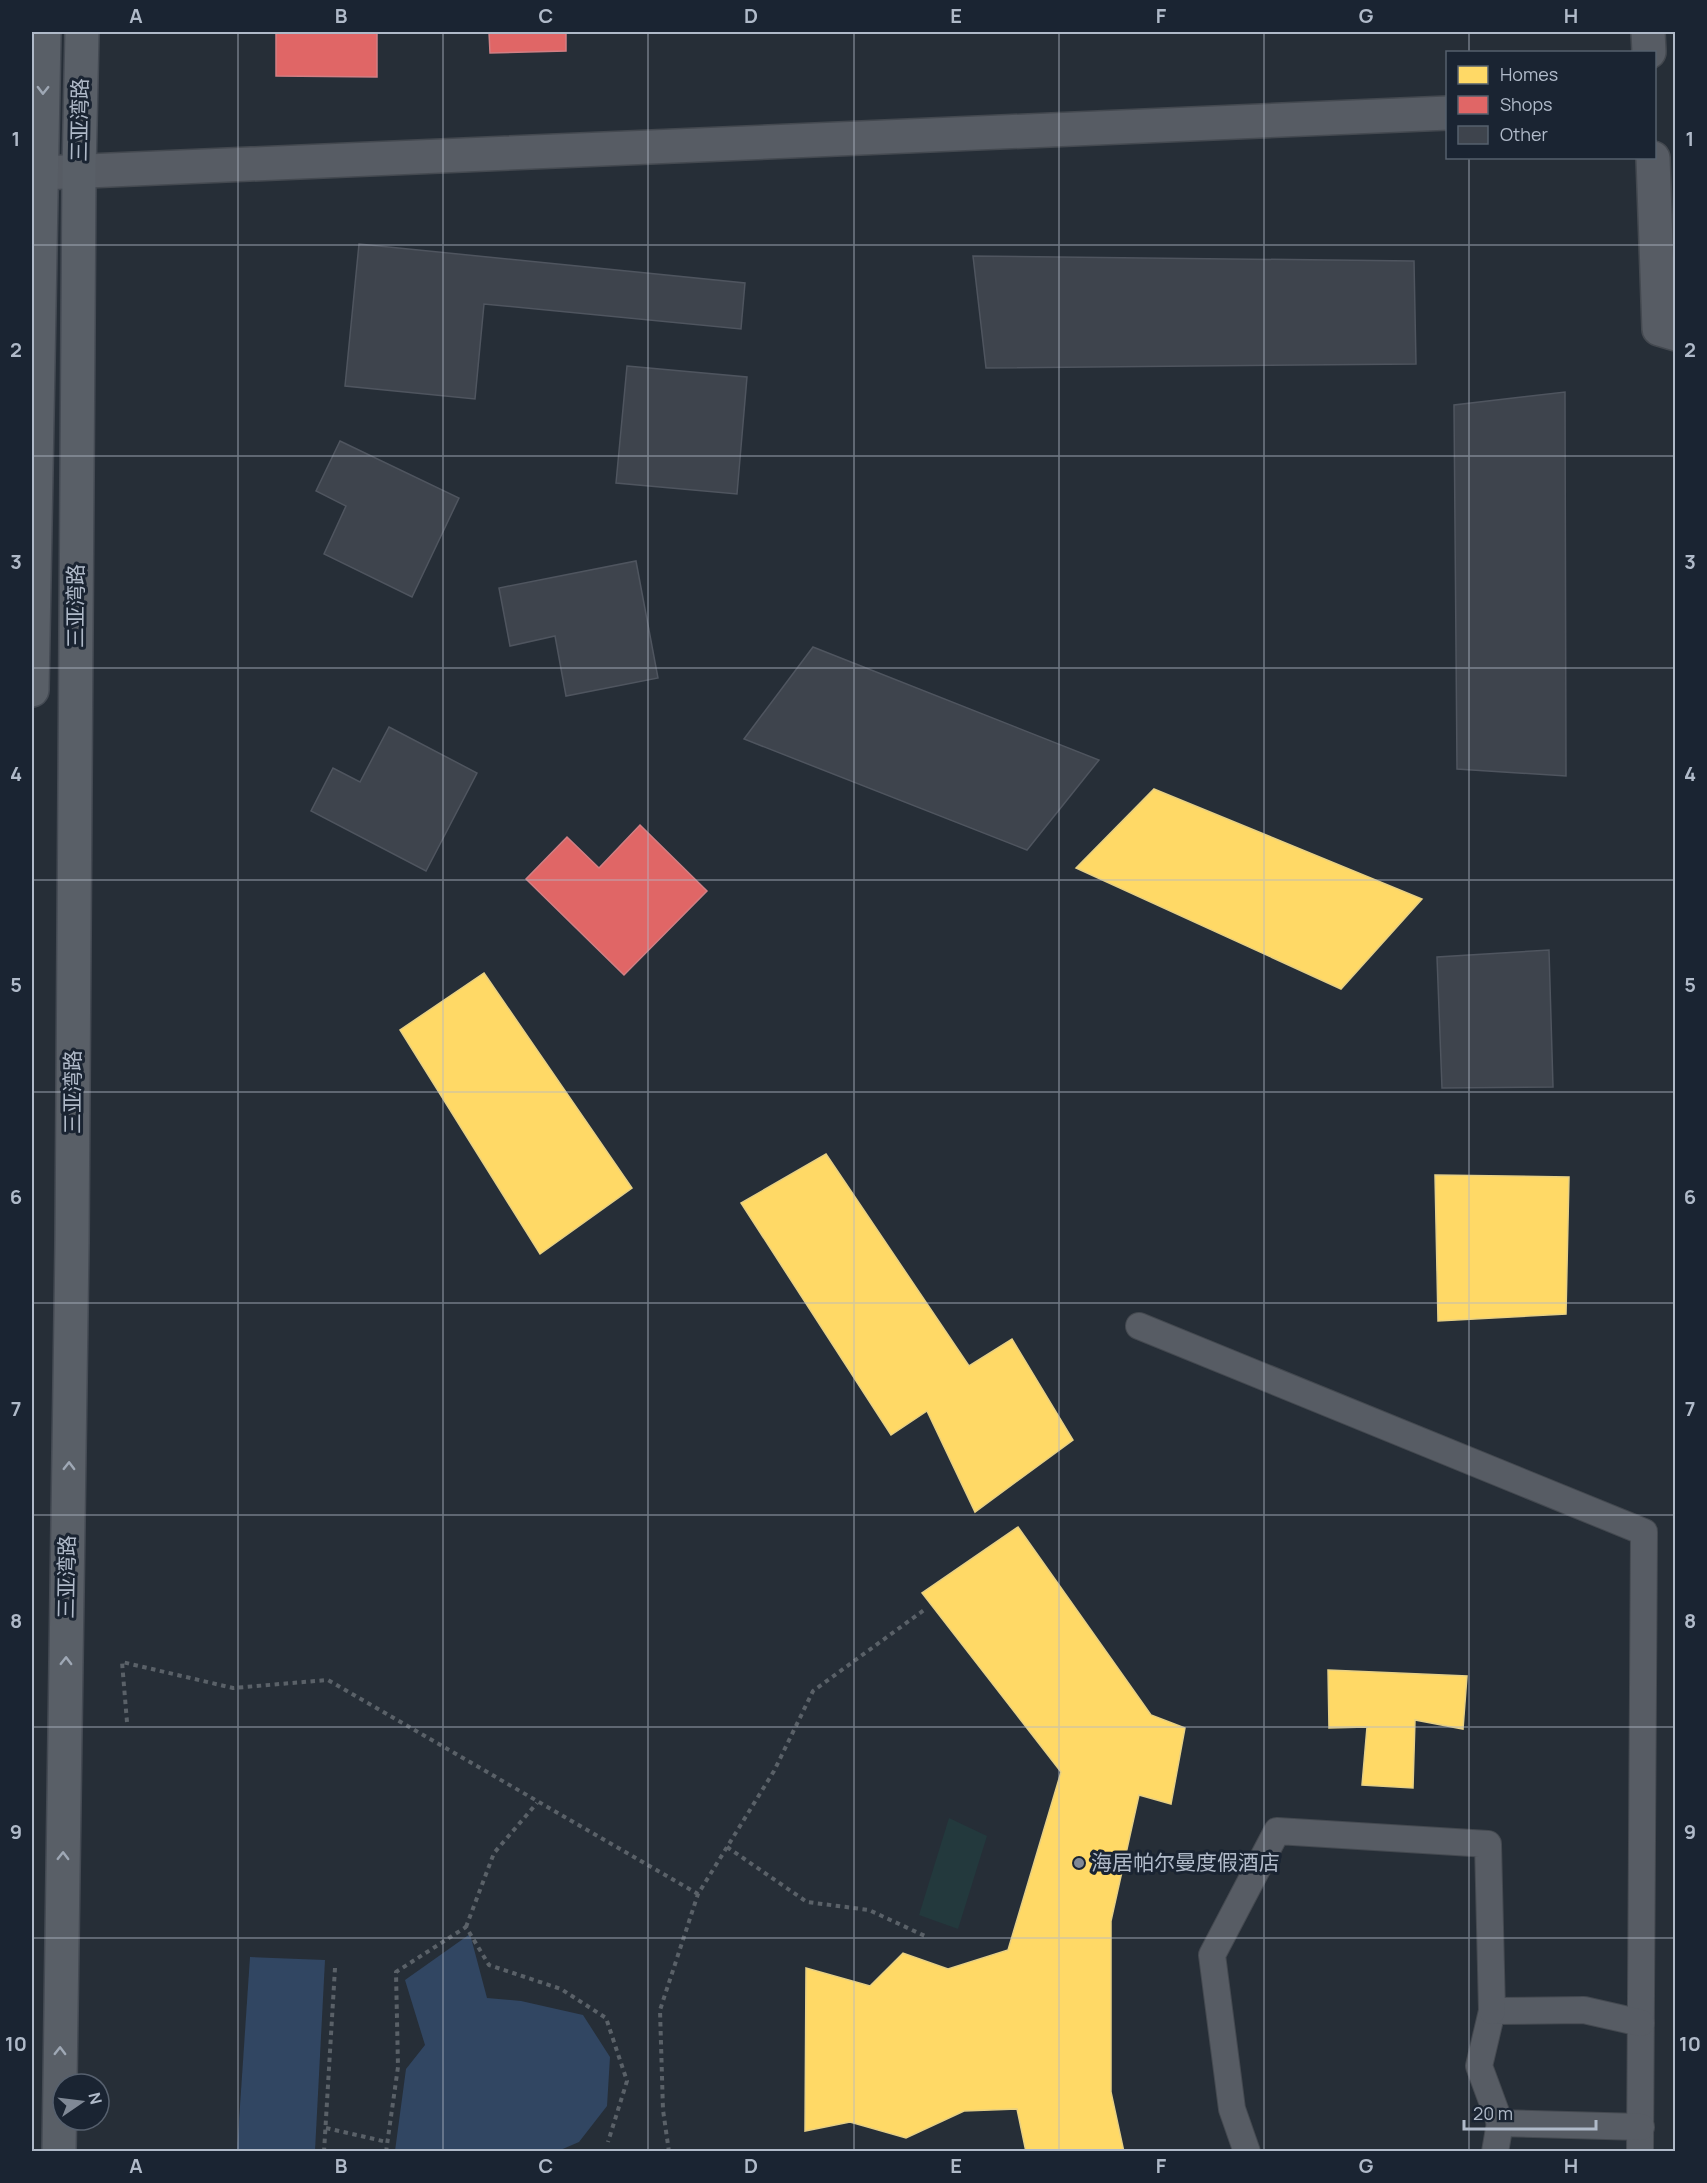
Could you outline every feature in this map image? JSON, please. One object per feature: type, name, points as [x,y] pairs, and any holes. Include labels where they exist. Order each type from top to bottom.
[{"type":"main road","name":"三亚湾路","points":[[32,690],[44,32]]},
{"type":"main road","name":"三亚湾路","points":[[59,2151],[72,1243],[79,172],[82,32]]},
{"type":"street","points":[[1648,32],[1649,51]]},
{"type":"street","points":[[41,173],[1446,113]]},
{"type":"street","points":[[1653,159],[1659,329],[1676,334]]},
{"type":"lane","points":[[1139,1326],[1644,1532],[1640,2139],[1500,2123]]},
{"type":"lane","points":[[1247,2151],[1232,2109],[1212,1955],[1276,1831],[1488,1844],[1492,2011],[1479,2066],[1500,2123],[1495,2151]]},
{"type":"lane","points":[[1492,2011],[1584,2010],[1641,2023]]},
{"type":"path","points":[[669,2151],[663,2110],[660,2010],[698,1894],[774,1771],[813,1691],[924,1610]]},
{"type":"path","points":[[127,1722],[122,1662],[233,1688],[328,1680],[698,1894]]},
{"type":"path","points":[[386,2151],[398,2067],[396,1972],[466,1927],[494,1853],[537,1803]]},
{"type":"path","points":[[727,1847],[807,1902],[869,1910],[925,1936]]},
{"type":"path","points":[[466,1927],[489,1965],[561,1989],[606,2018],[627,2081],[608,2142]]},
{"type":"path","points":[[324,2151],[335,1968]]},
{"type":"path","points":[[326,2128],[387,2142]]},
{"type":"green space","points":[[949,1818],[987,1836],[958,1929],[919,1915]]},
{"type":"water","points":[[470,1934],[487,1998],[521,2001],[583,2015],[610,2057],[607,2106],[579,2142],[558,2151],[395,2151],[406,2069],[425,2045],[405,1980]]},
{"type":"water","points":[[250,1957],[325,1960],[315,2151],[237,2151]]},
{"type":"building: Homes","points":[[1154,789],[1422,899],[1341,989],[1076,868]]},
{"type":"building: Homes","points":[[484,973],[632,1188],[540,1254],[400,1030]]},
{"type":"building: Homes","points":[[826,1154],[969,1366],[1012,1339],[1073,1440],[975,1512],[927,1411],[891,1435],[741,1203]]},
{"type":"building: Homes","points":[[1435,1175],[1569,1177],[1566,1314],[1438,1321]]},
{"type":"building: Homes","name":"海居帕尔曼度假酒店","points":[[1018,1527],[1151,1715],[1185,1728],[1171,1804],[1139,1795],[1111,1921],[1111,2092],[1124,2152],[1026,2152],[1017,2109],[964,2111],[906,2138],[850,2122],[805,2131],[806,1968],[870,1986],[903,1953],[948,1969],[1008,1950],[1061,1772],[922,1593]]},
{"type":"building: Homes","points":[[1328,1670],[1467,1676],[1463,1729],[1415,1720],[1413,1788],[1362,1785],[1367,1727],[1329,1728]]},
{"type":"building: Shops","points":[[276,32],[377,32],[377,77],[276,76]]},
{"type":"building: Shops","points":[[489,32],[566,32],[566,51],[490,53]]},
{"type":"building: Shops","points":[[640,825],[707,891],[624,975],[526,879],[567,837],[599,868]]},
{"type":"building: Other","points":[[359,244],[745,283],[741,329],[484,304],[475,399],[345,386]]},
{"type":"building: Other","points":[[973,256],[1414,261],[1416,364],[986,368]]},
{"type":"building: Other","points":[[627,366],[747,377],[737,494],[616,483]]},
{"type":"building: Other","points":[[1565,392],[1566,776],[1457,769],[1454,405]]},
{"type":"building: Other","points":[[340,441],[459,498],[412,597],[324,554],[346,506],[316,491]]},
{"type":"building: Other","points":[[636,561],[658,678],[566,696],[555,636],[510,646],[499,588]]},
{"type":"building: Other","points":[[813,647],[1099,760],[1027,850],[744,739]]},
{"type":"building: Other","points":[[389,727],[477,773],[426,871],[311,811],[333,768],[360,782]]},
{"type":"building: Other","points":[[1549,950],[1553,1087],[1442,1088],[1437,957]]},
{"type":"place","name":"海居帕尔曼度假酒店","points":[[1079,1863]]}]
